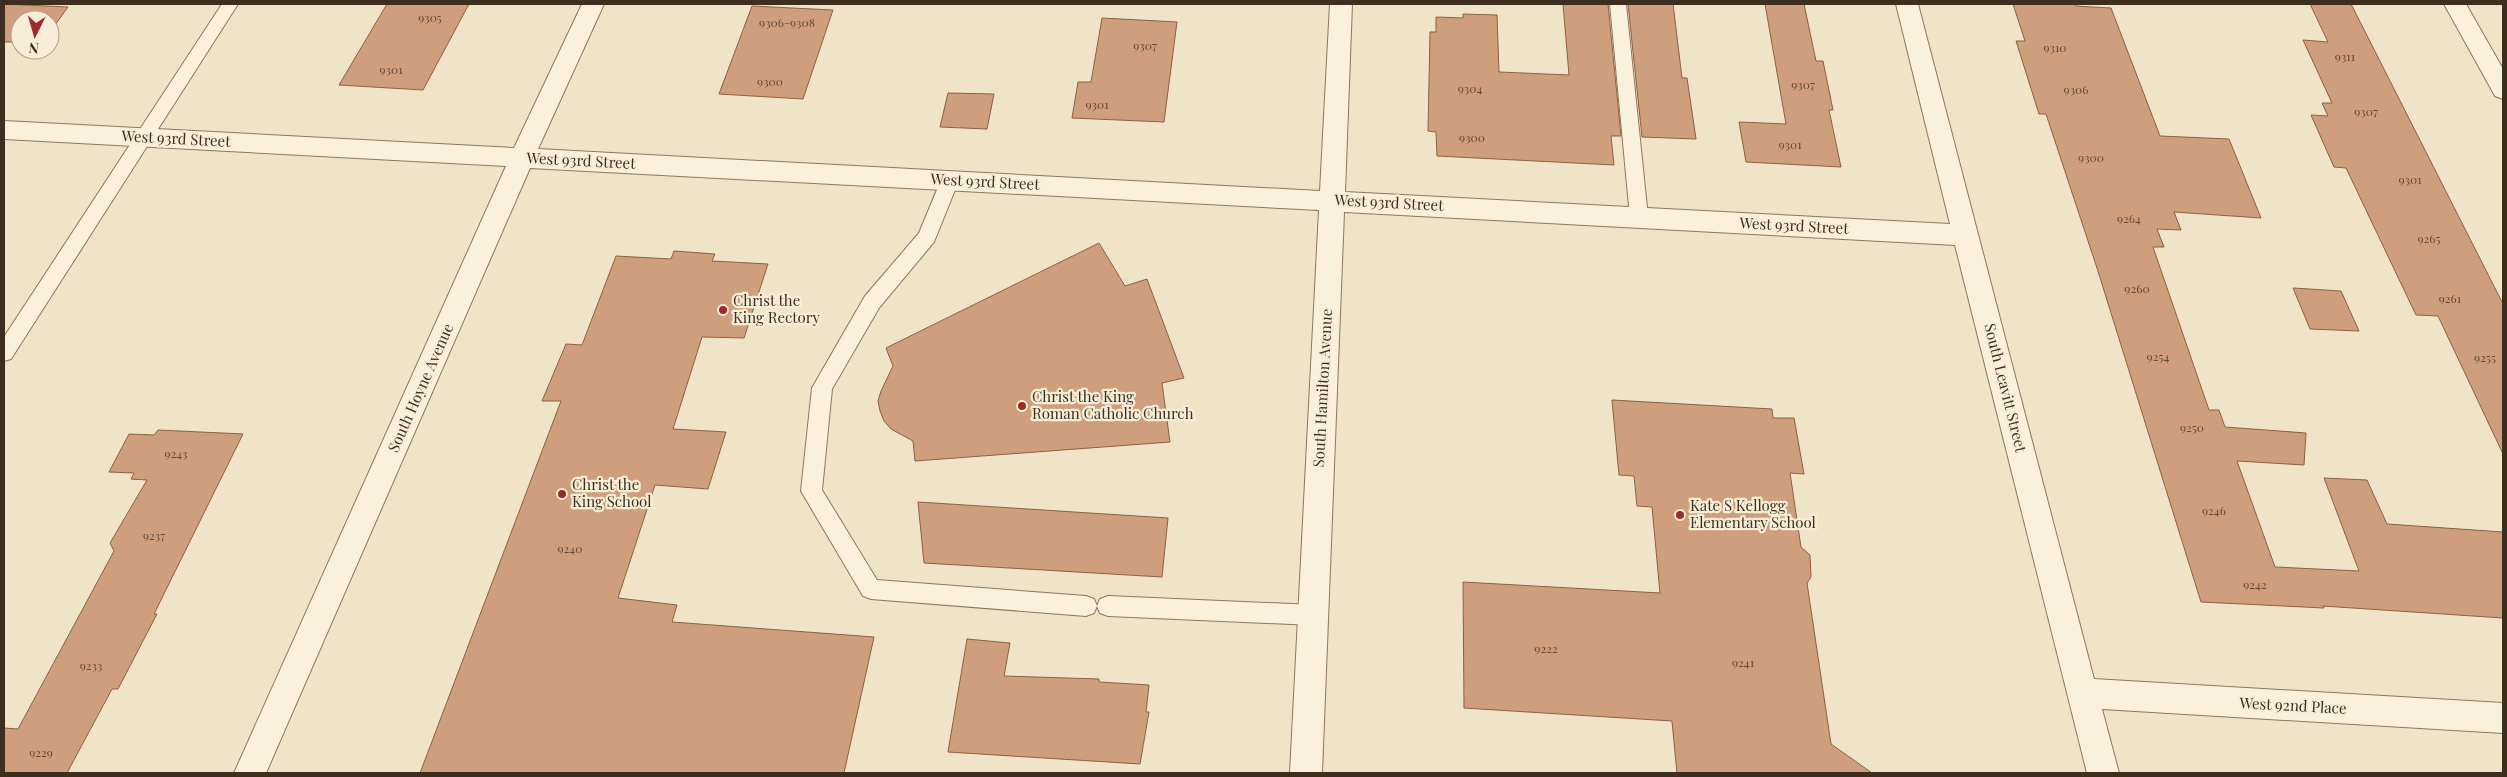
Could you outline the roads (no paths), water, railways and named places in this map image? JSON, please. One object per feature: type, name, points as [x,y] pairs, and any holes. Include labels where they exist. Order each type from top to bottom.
[{"type":"street","name":"South Hoyne Avenue","points":[[250,773],[522,158],[593,4]]},
{"type":"street","name":"South Hamilton Avenue","points":[[1306,773],[1341,4]]},
{"type":"street","name":"South Leavitt Street","points":[[1907,4],[2103,773]]},
{"type":"street","points":[[2455,4],[2503,90]]},
{"type":"street","name":"West 93rd Street","points":[[4,130],[1966,235]]},
{"type":"street","name":"West 92nd Place","points":[[2083,693],[2503,718]]},
{"type":"lane","points":[[4,353],[230,4]]},
{"type":"lane","points":[[1618,4],[1639,217]]},
{"type":"lane","points":[[950,180],[927,237],[872,302],[822,388],[811,491],[872,589],[925,595],[1086,606]]},
{"type":"lane","points":[[1108,606],[1313,615]]},
{"type":"place","name":"Christ the King Rectory","points":[[723,310]]},
{"type":"place","name":"Christ the King Roman Catholic Church","points":[[1022,406]]},
{"type":"place","name":"Christ the King School","points":[[562,494]]},
{"type":"place","name":"Kate S Kellogg Elementary School","points":[[1680,515]]}]
